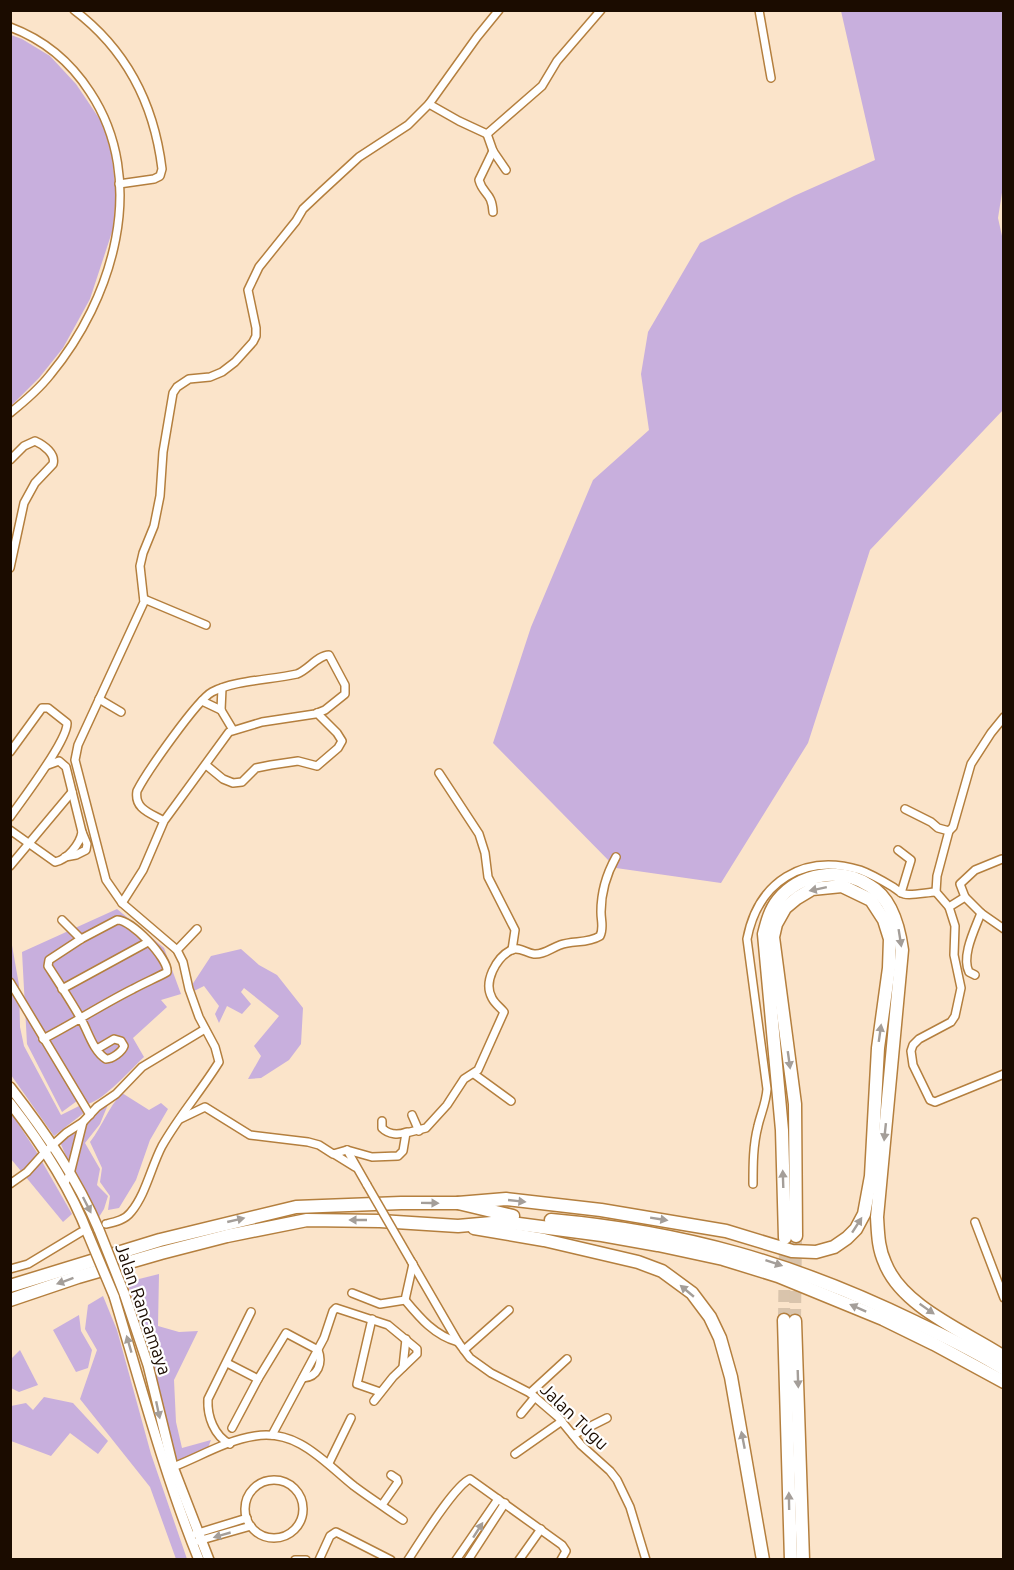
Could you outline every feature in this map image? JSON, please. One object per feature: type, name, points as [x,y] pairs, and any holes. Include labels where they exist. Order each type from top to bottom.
[{"type":"highway","points":[[10,1286],[180,1234],[296,1207],[458,1203],[506,1199],[601,1210],[726,1232],[777,1248],[816,1252],[834,1246],[856,1229],[864,1214],[871,1176],[878,1048],[889,968],[890,939],[884,920],[871,900],[842,886],[812,888],[786,908],[776,924],[773,937],[795,1104],[790,1237],[764,934],[770,913],[777,901],[788,890],[801,882],[829,874],[845,876],[871,886],[882,897],[899,930],[902,950],[878,1217],[878,1237],[884,1262],[896,1282],[907,1294],[1004,1357]]},
{"type":"highway","points":[[458,1203],[505,1216],[604,1230],[784,1267],[856,1295],[944,1336],[1004,1369]]},
{"type":"highway","points":[[10,1300],[78,1276],[183,1247],[307,1220],[380,1221],[458,1226],[544,1240],[638,1262],[662,1271],[692,1293],[710,1317],[720,1338],[731,1377],[763,1560]]},
{"type":"highway","points":[[458,1226],[503,1221],[604,1230]]},
{"type":"highway","points":[[723,1254],[852,1305],[934,1344],[1004,1382]]},
{"type":"highway","points":[[791,1560],[790,1321],[803,1560]]},
{"type":"street","points":[[74,10],[96,30],[123,61],[135,80],[154,123],[162,169],[160,176],[119,184]]},
{"type":"street","points":[[102,1227],[122,1220],[132,1211],[178,1120],[205,1085],[219,1062],[215,1047],[199,1017],[183,962],[177,950],[122,903],[111,890],[104,876],[75,755],[144,599],[141,561],[157,513],[161,492],[162,459],[171,397],[175,389],[189,379],[210,377],[222,372],[235,362],[252,342],[256,336],[256,328],[248,290],[259,267],[303,209],[359,157],[408,125],[429,104],[499,10]]},
{"type":"street","points":[[487,134],[542,86],[557,61],[601,10]]},
{"type":"street","points":[[759,10],[771,78]]},
{"type":"street","points":[[10,27],[44,43],[72,67],[83,81],[109,126],[114,144],[119,184],[119,227],[108,271],[100,291],[77,335],[51,375],[10,413]]},
{"type":"street","points":[[429,104],[487,134],[493,151],[506,170]]},
{"type":"street","points":[[493,151],[480,180],[483,189],[492,200],[493,212]]},
{"type":"street","points":[[10,460],[31,441],[41,444],[52,453],[54,459],[53,464],[32,488],[24,503],[10,568]]},
{"type":"street","points":[[144,599],[206,625]]},
{"type":"street","points":[[122,903],[143,870],[164,821],[229,732],[262,722],[326,710],[347,691],[333,661],[327,655],[297,674],[222,688],[211,693],[202,701],[137,791],[138,805],[164,821]]},
{"type":"street","points":[[222,688],[221,710],[233,730]]},
{"type":"street","points":[[99,699],[121,712]]},
{"type":"street","points":[[202,701],[221,710]]},
{"type":"street","points":[[10,752],[39,710],[48,708],[68,725],[46,766],[10,817]]},
{"type":"street","points":[[206,765],[223,779],[232,783],[242,782],[253,770],[271,765],[298,760],[317,766],[342,741],[317,713]]},
{"type":"street","points":[[1004,717],[990,733],[971,764],[937,876],[936,892],[949,907],[955,926],[954,956],[960,988],[955,1016],[951,1022],[923,1036],[915,1043],[911,1051],[913,1065],[925,1094],[935,1102],[1004,1074]]},
{"type":"street","points":[[46,766],[57,760],[63,763],[87,844],[86,850],[65,857]]},
{"type":"street","points":[[439,773],[479,834],[485,853],[488,877],[515,930],[512,950]]},
{"type":"street","points":[[10,866],[72,792]]},
{"type":"street","points":[[905,809],[938,828],[949,831]]},
{"type":"street","points":[[10,830],[52,861],[57,862],[65,857],[81,838],[82,832]]},
{"type":"street","points":[[898,850],[911,860],[901,893]]},
{"type":"street","points":[[382,1120],[382,1128],[389,1134],[401,1134],[426,1128],[447,1106],[464,1079],[474,1074],[482,1062],[504,1012],[490,996],[491,976],[495,965],[512,950],[520,949],[540,954],[561,944],[587,941],[600,936],[603,929],[602,900],[607,876],[616,857]]},
{"type":"street","points":[[1002,859],[969,873],[960,884],[965,897],[981,913],[1004,929]]},
{"type":"street","points":[[753,1184],[756,1135],[766,1102],[767,1089],[747,939],[751,919],[775,884],[786,875],[811,867],[842,866],[862,871],[905,895],[936,892]]},
{"type":"street","points":[[949,907],[965,897]]},
{"type":"street","points":[[975,975],[969,972],[966,966],[981,913]]},
{"type":"street","points":[[62,920],[81,939]]},
{"type":"street","points":[[43,1039],[81,1018],[167,972],[168,967],[165,962],[148,942],[122,920],[117,920],[81,939],[49,960],[48,966],[81,1018],[97,1049]]},
{"type":"street","points":[[177,950],[196,929]]},
{"type":"street","points":[[62,989],[148,942]]},
{"type":"street","points":[[10,982],[90,1114]]},
{"type":"street","points":[[10,1184],[27,1172],[53,1144],[73,1127],[83,1122],[115,1095],[142,1067],[205,1029]]},
{"type":"street","points":[[474,1074],[511,1101]]},
{"type":"street","name":"Jalan Rancamaya","points":[[10,1087],[53,1144],[102,1227],[159,1451],[195,1538],[209,1560]]},
{"type":"street","name":"Jalan Rancamaya","points":[[10,1103],[45,1152],[79,1212],[84,1233],[119,1295],[148,1365],[164,1436],[195,1538],[199,1560]]},
{"type":"street","points":[[178,1120],[206,1107],[240,1129],[260,1137],[319,1145],[355,1167]]},
{"type":"street","points":[[412,1115],[419,1131]]},
{"type":"street","points":[[64,1184],[70,1174],[83,1122]]},
{"type":"street","points":[[31,1132],[39,1125]]},
{"type":"street","points":[[333,1154],[347,1150],[372,1157],[384,1155],[395,1157],[403,1151],[404,1136],[407,1132]]},
{"type":"street","points":[[347,1150],[355,1167]]},
{"type":"street","name":"Jalan Tugu","points":[[355,1167],[464,1350],[478,1365],[532,1395],[562,1421],[581,1445],[608,1468],[617,1480],[635,1521],[646,1560]]},
{"type":"street","points":[[975,1222],[1004,1298]]},
{"type":"street","points":[[10,1269],[28,1264],[84,1233]]},
{"type":"street","points":[[405,1300],[412,1262]]},
{"type":"street","points":[[352,1293],[380,1304],[405,1300]]},
{"type":"street","points":[[405,1300],[432,1329],[447,1339],[458,1342]]},
{"type":"street","points":[[272,1436],[318,1350],[336,1308],[388,1325],[417,1351],[374,1401]]},
{"type":"street","points":[[464,1350],[509,1310]]},
{"type":"street","points":[[230,1444],[217,1433],[207,1403],[251,1312]]},
{"type":"street","points":[[372,1319],[357,1384],[380,1392]]},
{"type":"street","points":[[232,1428],[284,1334],[290,1334],[318,1350]]},
{"type":"street","points":[[403,1367],[406,1339]]},
{"type":"street","points":[[521,1414],[532,1395],[567,1359]]},
{"type":"street","points":[[226,1363],[258,1379]]},
{"type":"street","points":[[329,1463],[351,1418]]},
{"type":"street","points":[[573,1435],[607,1418]]},
{"type":"street","points":[[515,1454],[562,1421]]},
{"type":"street","points":[[173,1467],[255,1436],[272,1436],[297,1441],[329,1463],[355,1487],[403,1520]]},
{"type":"street","points":[[382,1505],[398,1482],[391,1475]]},
{"type":"street","points":[[272,1479],[290,1484],[301,1499],[302,1517],[298,1525],[283,1536],[265,1536],[251,1527],[247,1518],[244,1510],[249,1493],[263,1481],[272,1479]]},
{"type":"street","points":[[408,1560],[455,1493],[467,1480],[475,1480],[565,1547],[565,1554],[561,1560]]},
{"type":"street","points":[[456,1560],[502,1501]]},
{"type":"street","points":[[468,1560],[502,1501]]},
{"type":"street","points":[[195,1538],[247,1518]]},
{"type":"street","points":[[195,1538],[251,1527]]},
{"type":"street","points":[[519,1560],[541,1529]]},
{"type":"street","points":[[318,1560],[330,1536],[336,1532],[391,1560]]},
{"type":"street","points":[[295,1560],[306,1560]]},
{"type":"shaded area","points":[[841,11],[1003,11],[1004,180],[998,218],[1004,245],[1003,410],[870,550],[808,743],[721,883],[616,868],[493,743],[531,627],[593,480],[649,430],[641,374],[648,332],[700,243],[794,196],[875,160]]},
{"type":"shaded area","points":[[11,35],[50,56],[76,84],[103,124],[112,157],[116,193],[113,229],[90,299],[63,348],[39,378],[11,406]]},
{"type":"shaded area","points":[[117,909],[164,948],[181,994],[161,1000],[167,1007],[133,1038],[144,1057],[125,1076],[95,1101],[88,1104],[81,1098],[62,1112],[27,1044],[22,952]]},
{"type":"shaded area","points":[[10,934],[19,985],[20,1027],[24,1046],[61,1115],[83,1104],[85,1112],[54,1136],[11,1075]]},
{"type":"shaded area","points":[[241,949],[259,965],[277,975],[303,1008],[301,1044],[289,1060],[261,1078],[248,1079],[261,1056],[254,1046],[279,1016],[244,988],[241,992],[251,1004],[242,1014],[227,1006],[219,1023],[215,1014],[219,1006],[204,986],[194,991],[192,985],[211,956]]},
{"type":"shaded area","points":[[122,1093],[149,1110],[161,1103],[168,1109],[150,1140],[136,1180],[119,1208],[108,1210],[110,1196],[100,1182],[102,1168],[90,1142]]},
{"type":"shaded area","points":[[109,1102],[100,1124],[85,1143],[100,1169],[97,1185],[108,1196],[99,1217],[74,1171],[67,1165],[60,1142]]},
{"type":"shaded area","points":[[10,1111],[72,1214],[63,1222],[11,1159]]},
{"type":"shaded area","points":[[159,1274],[158,1326],[179,1332],[198,1331],[174,1380],[176,1422],[182,1448],[211,1440],[210,1450],[176,1462],[141,1324],[127,1282]]},
{"type":"shaded area","points":[[103,1296],[117,1330],[151,1454],[187,1559],[176,1559],[150,1487],[80,1399],[97,1350],[85,1329],[88,1305]]},
{"type":"shaded area","points":[[79,1315],[81,1331],[92,1350],[88,1368],[76,1372],[53,1330]]},
{"type":"shaded area","points":[[20,1350],[38,1385],[19,1392],[11,1388],[10,1360]]},
{"type":"shaded area","points":[[44,1397],[73,1403],[108,1441],[98,1454],[70,1433],[51,1456],[11,1441],[11,1406],[26,1403],[33,1410]]},
{"type":"tunnel","points":[[795,1321],[796,1236]]},
{"type":"tunnel","points":[[784,1320],[785,1240]]}]
